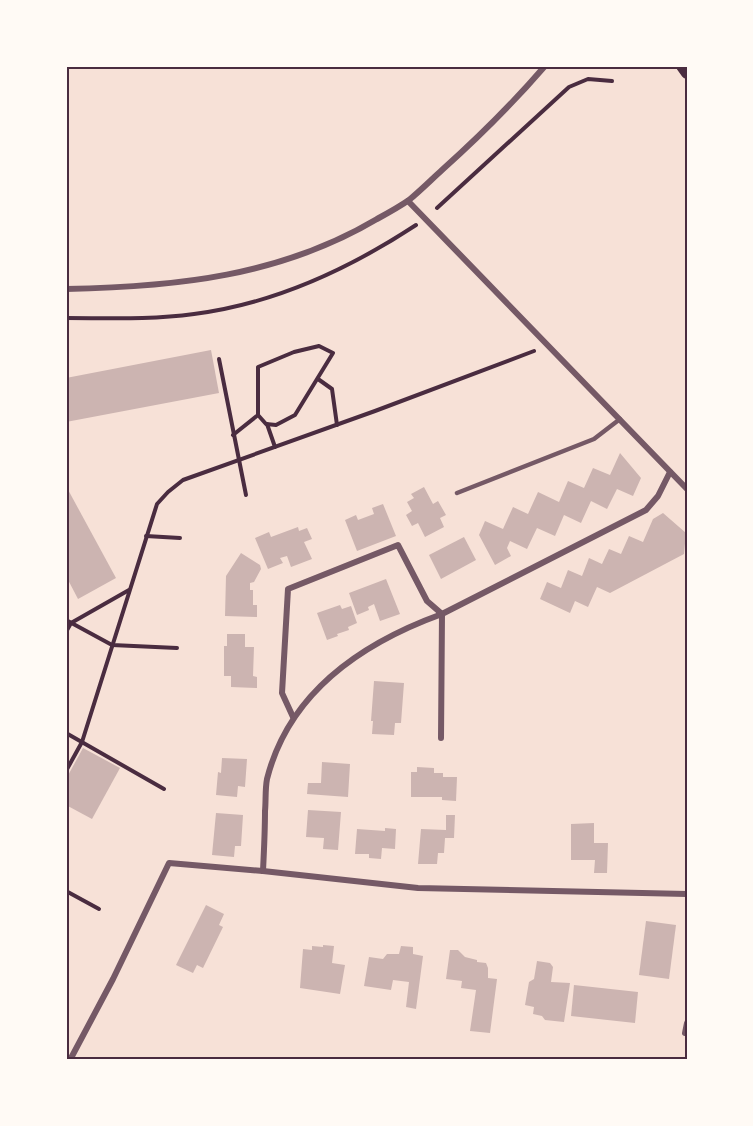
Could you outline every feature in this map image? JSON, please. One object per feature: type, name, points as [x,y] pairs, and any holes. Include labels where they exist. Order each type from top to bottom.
[{"type":"main road","points":[[682,66],[687,73]]},
{"type":"street","points":[[66,289],[194,281],[246,271],[316,250],[354,232],[408,201],[488,129],[545,66]]},
{"type":"street","points":[[408,201],[687,489]]},
{"type":"street","points":[[263,871],[267,781],[275,756],[293,717],[321,683],[354,657],[646,510],[658,496],[670,472]]},
{"type":"street","points":[[293,717],[282,693],[288,589],[398,545],[427,601],[442,614],[441,738]]},
{"type":"street","points":[[70,1060],[113,979],[169,863],[418,888],[687,894]]},
{"type":"street","points":[[685,1033],[687,1023]]},
{"type":"lane","points":[[456,493],[594,439],[620,419]]},
{"type":"path","points":[[437,208],[569,87],[588,79],[612,81]]},
{"type":"path","points":[[66,318],[148,318],[194,314],[249,304],[307,283],[361,259],[416,225]]},
{"type":"path","points":[[66,771],[82,742],[157,504],[168,492],[183,480],[549,345]]},
{"type":"path","points":[[266,424],[276,425],[295,415],[333,353],[320,346],[294,352],[258,366],[258,415],[266,424],[275,447]]},
{"type":"path","points":[[219,359],[246,495]]},
{"type":"path","points":[[318,379],[332,389],[337,425]]},
{"type":"path","points":[[233,435],[258,415]]},
{"type":"path","points":[[146,536],[180,538]]},
{"type":"path","points":[[66,632],[71,623],[130,589]]},
{"type":"path","points":[[66,620],[112,645],[177,648]]},
{"type":"path","points":[[66,733],[164,789]]},
{"type":"path","points":[[66,891],[99,909]]},
{"type":"building","points":[[211,350],[219,393],[66,422],[66,378]]},
{"type":"building","points":[[620,453],[641,478],[633,496],[617,489],[607,509],[591,501],[581,523],[564,515],[555,536],[537,528],[527,549],[510,541],[507,548],[511,556],[495,565],[479,535],[485,521],[503,529],[513,507],[528,514],[538,492],[559,502],[568,481],[584,488],[593,468],[610,475]]},
{"type":"building","points":[[66,486],[116,578],[78,599],[66,576]]},
{"type":"building","points":[[424,487],[433,504],[438,501],[446,515],[440,518],[444,527],[425,537],[418,523],[412,526],[406,515],[412,511],[407,502],[414,498],[411,494]]},
{"type":"building","points":[[383,504],[396,536],[357,551],[345,520],[356,515],[358,520],[374,514],[372,508]]},
{"type":"building","points":[[663,513],[686,533],[684,554],[610,593],[597,587],[588,607],[575,601],[570,613],[540,599],[547,582],[561,588],[568,570],[582,576],[589,558],[602,564],[609,549],[621,554],[629,536],[643,542],[653,519]]},
{"type":"building","points":[[298,527],[299,531],[307,528],[312,539],[304,542],[312,559],[291,567],[287,556],[280,558],[283,563],[268,569],[255,538],[269,532],[271,537]]},
{"type":"building","points":[[464,537],[476,560],[441,579],[429,555]]},
{"type":"building","points":[[241,553],[260,565],[261,569],[254,582],[250,583],[250,590],[253,590],[253,605],[257,605],[257,617],[225,616],[226,576]]},
{"type":"building","points":[[386,579],[400,614],[380,621],[374,604],[368,607],[369,610],[357,615],[349,593]]},
{"type":"building","points":[[340,605],[342,609],[351,606],[357,623],[348,627],[349,630],[327,640],[317,613]]},
{"type":"building","points":[[227,634],[245,634],[245,647],[254,647],[253,676],[257,677],[257,688],[231,687],[231,676],[224,676],[224,646],[227,646]]},
{"type":"building","points":[[374,681],[404,683],[401,723],[395,723],[394,735],[372,734]]},
{"type":"building","points":[[83,748],[120,768],[92,819],[66,805],[66,779]]},
{"type":"building","points":[[222,758],[247,759],[245,787],[238,786],[237,797],[216,795]]},
{"type":"building","points":[[322,762],[350,764],[348,797],[307,794],[308,783],[321,783]]},
{"type":"building","points":[[417,767],[434,768],[434,773],[443,773],[443,777],[457,777],[456,801],[442,800],[442,797],[411,797],[411,772],[417,772]]},
{"type":"building","points":[[308,810],[341,812],[338,850],[323,849],[324,838],[306,837]]},
{"type":"building","points":[[216,813],[243,815],[241,846],[235,846],[234,857],[212,855]]},
{"type":"building","points":[[446,815],[455,815],[454,838],[445,838],[444,853],[438,853],[437,864],[418,864],[421,829],[446,830]]},
{"type":"building","points":[[594,823],[594,843],[608,843],[607,873],[594,873],[595,860],[571,860],[571,824]]},
{"type":"building","points":[[385,828],[396,829],[395,849],[382,848],[381,859],[369,858],[369,854],[355,854],[357,829],[385,831]]},
{"type":"building","points":[[206,905],[224,914],[219,925],[223,927],[203,968],[197,965],[193,973],[176,965]]},
{"type":"building","points":[[646,921],[676,925],[669,979],[639,975]]},
{"type":"building","points":[[323,945],[334,946],[332,963],[345,965],[340,994],[300,988],[303,949],[312,950],[312,946],[323,947]]},
{"type":"building","points":[[401,946],[413,947],[413,954],[423,956],[416,1009],[406,1007],[409,982],[393,980],[391,990],[364,986],[369,957],[383,959],[387,954],[399,954]]},
{"type":"building","points":[[450,950],[458,950],[465,957],[486,963],[488,978],[497,979],[490,1033],[470,1031],[476,990],[461,988],[462,981],[446,979]]},
{"type":"building","points":[[537,961],[550,963],[553,967],[551,982],[570,983],[564,1022],[545,1020],[542,1016],[533,1014],[534,1007],[525,1005],[529,982],[534,979]]},
{"type":"building","points":[[574,985],[638,992],[635,1023],[571,1016]]}]
